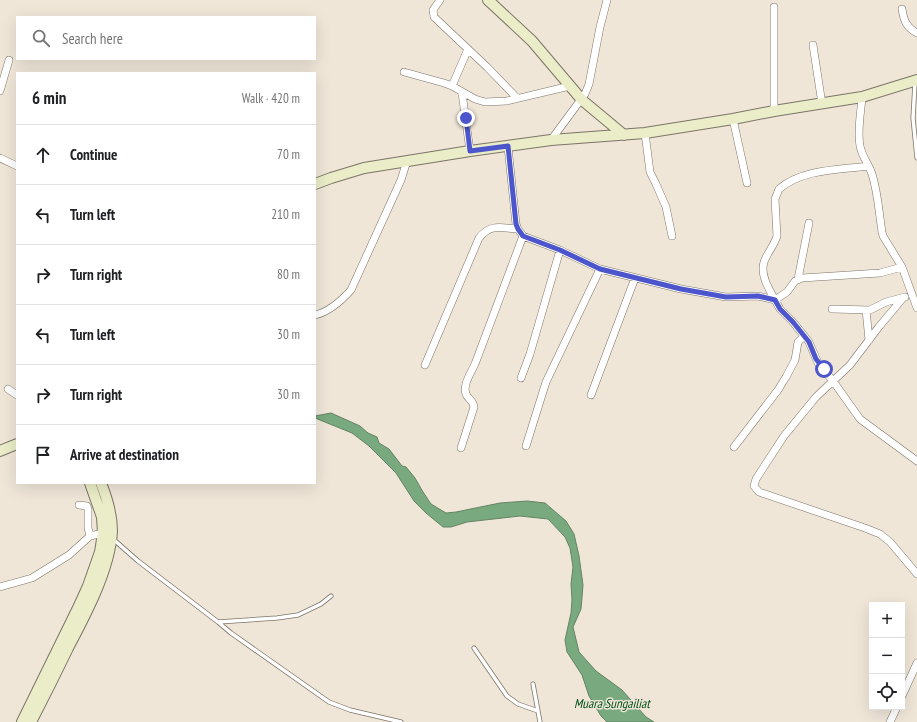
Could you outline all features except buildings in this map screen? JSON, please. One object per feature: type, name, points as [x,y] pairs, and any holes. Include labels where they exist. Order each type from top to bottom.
[{"type":"main road","points":[[488,0],[532,42],[582,100],[624,135]]},
{"type":"main road","points":[[316,184],[364,168],[470,151],[551,140],[645,133],[733,120],[774,111],[862,97],[916,81]]},
{"type":"main road","points":[[0,451],[16,444]]},
{"type":"main road","points":[[22,722],[88,586],[107,535],[90,484]]},
{"type":"main road","points":[[31,722],[85,615],[99,584],[103,571],[110,512],[101,484]]},
{"type":"street","points":[[440,0],[433,10],[434,17],[517,98]]},
{"type":"street","points":[[551,140],[582,100],[589,84],[607,0]]},
{"type":"street","points":[[774,7],[774,111]]},
{"type":"street","points":[[902,9],[904,21],[908,27],[917,33]]},
{"type":"street","points":[[813,45],[822,104]]},
{"type":"street","points":[[452,86],[468,49]]},
{"type":"street","points":[[0,91],[9,60]]},
{"type":"street","points":[[404,72],[452,86],[474,99],[485,102],[496,102],[570,86]]},
{"type":"street","points":[[462,92],[470,151]]},
{"type":"street","points":[[862,97],[859,137],[860,146],[872,172],[877,192],[883,236],[902,267],[917,308]]},
{"type":"street","points":[[733,120],[747,183]]},
{"type":"street","points":[[645,133],[650,172],[666,207],[672,236]]},
{"type":"street","points":[[508,146],[516,224],[523,236],[560,250],[600,269],[635,278],[681,289],[726,297],[758,296],[775,300],[787,292],[798,279],[809,223]]},
{"type":"street","points":[[0,158],[16,166]]},
{"type":"street","points":[[316,315],[321,314],[351,290],[401,180],[407,161]]},
{"type":"street","points":[[868,166],[834,171],[820,171],[791,181],[779,189],[775,200],[778,230],[777,236],[764,261],[763,268],[766,281],[777,305],[804,336],[812,348],[818,363],[833,381],[862,422],[917,461]]},
{"type":"street","points":[[425,365],[479,238],[491,228],[518,229]]},
{"type":"street","points":[[461,448],[474,407],[472,401],[466,393],[466,385],[523,236]]},
{"type":"street","points":[[521,378],[530,354],[560,250]]},
{"type":"street","points":[[798,279],[880,273],[902,267]]},
{"type":"street","points":[[526,446],[546,382],[600,269]]},
{"type":"street","points":[[591,395],[635,278]]},
{"type":"street","points":[[832,310],[872,309],[886,302],[903,298],[912,293]]},
{"type":"street","points":[[903,298],[850,365],[816,397],[784,436],[756,479],[754,486],[759,492],[880,534],[890,542],[917,574]]},
{"type":"street","points":[[866,310],[870,340]]},
{"type":"street","points":[[734,447],[778,390],[794,360],[798,342],[804,336]]},
{"type":"street","points":[[8,389],[16,395]]},
{"type":"street","points":[[79,504],[87,506],[88,508],[88,528],[90,536]]},
{"type":"street","points":[[0,587],[32,578],[69,555],[90,536],[107,535]]},
{"type":"street","points":[[905,690],[917,664]]},
{"type":"street","points":[[890,722],[896,710]]},
{"type":"lane","points":[[916,81],[913,118],[917,158]]},
{"type":"lane","points":[[107,535],[231,633],[329,702],[350,710],[401,722]]},
{"type":"lane","points":[[218,622],[298,615],[321,604],[331,596]]},
{"type":"lane","points":[[474,648],[507,696],[518,704],[538,711]]},
{"type":"lane","points":[[533,684],[540,722]]},
{"type":"water","name":"Muara Sungailiat","points":[[331,413],[360,426],[368,433],[377,437],[379,443],[389,449],[402,466],[406,467],[415,478],[431,504],[446,513],[500,503],[527,501],[545,503],[566,521],[574,534],[583,585],[581,609],[573,627],[579,652],[596,671],[622,690],[646,717],[654,722],[607,722],[601,716],[589,696],[582,675],[567,652],[565,640],[571,613],[572,600],[571,584],[573,567],[570,548],[565,537],[548,519],[520,516],[467,522],[451,527],[443,527],[414,501],[396,473],[369,446],[352,433],[316,418],[316,416]]},
{"type":"route","points":[[466,118],[470,151],[508,146],[516,224],[523,236],[560,250],[600,269],[635,278],[681,289],[726,297],[764,296],[775,300],[780,309],[809,342],[818,363],[824,369]]}]
